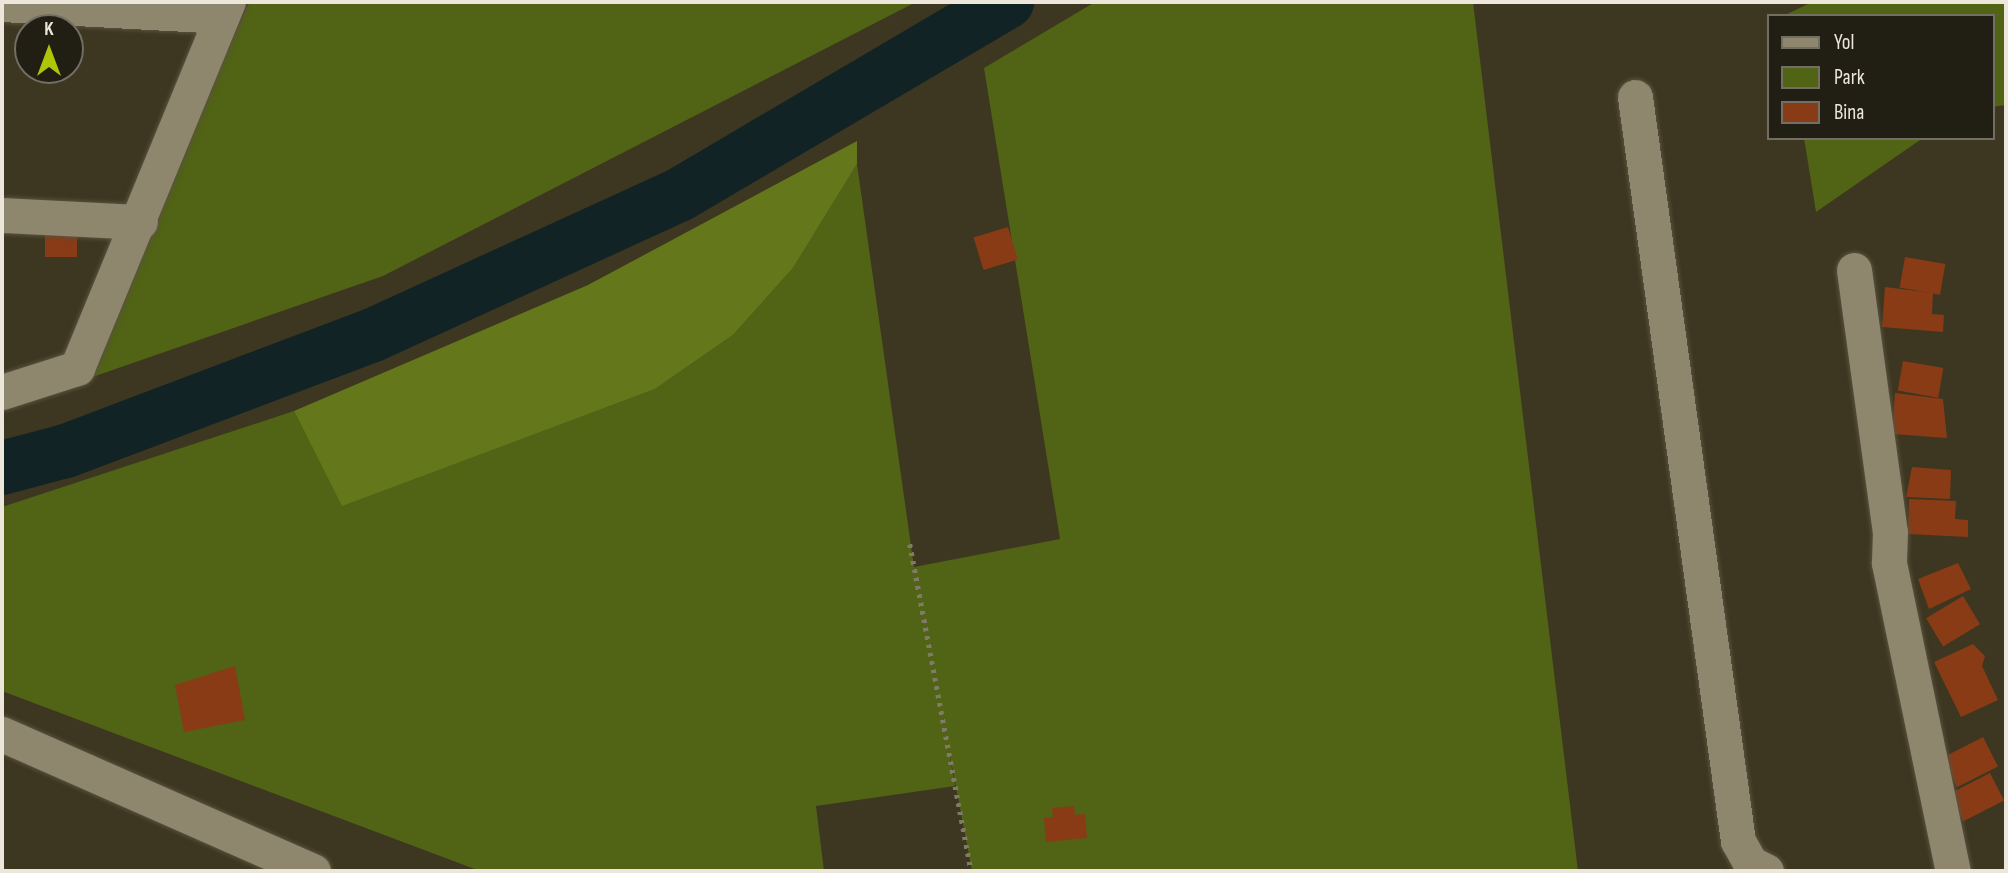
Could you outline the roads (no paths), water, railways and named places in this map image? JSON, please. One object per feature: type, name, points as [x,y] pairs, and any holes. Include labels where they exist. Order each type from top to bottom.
[{"type":"street","points":[[2,4],[225,9],[140,222],[77,368],[2,392]]},
{"type":"street","points":[[1634,97],[1738,841],[1750,863],[1766,871]]},
{"type":"street","points":[[2,215],[140,222]]},
{"type":"street","points":[[1854,270],[1890,532],[1889,563],[1953,871]]},
{"type":"street","points":[[2,734],[313,871]]},
{"type":"waterway","points":[[2,468],[66,451],[373,335],[679,195],[1007,2]]}]
